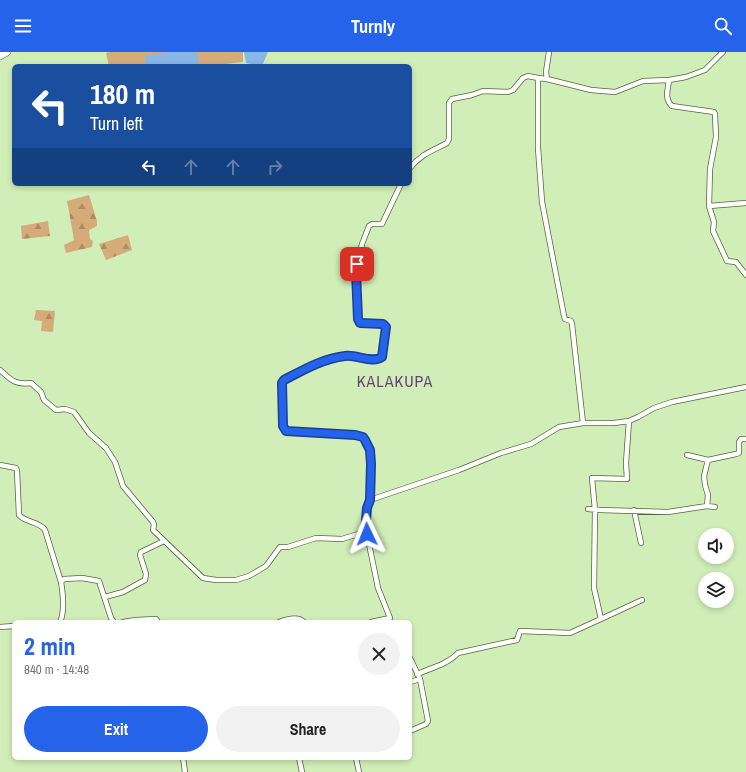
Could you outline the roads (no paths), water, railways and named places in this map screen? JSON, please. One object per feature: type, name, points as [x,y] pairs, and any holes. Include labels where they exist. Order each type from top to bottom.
[{"type":"main road","points":[[0,56],[6,52]]},
{"type":"street","points":[[547,79],[546,72],[549,52]]},
{"type":"street","points":[[412,166],[428,152],[447,143],[449,139],[449,103],[452,99],[483,91],[508,92],[513,90],[523,78],[528,76],[591,90],[615,92],[643,80],[669,80],[686,77],[705,70],[723,52]]},
{"type":"street","points":[[538,78],[538,148],[542,202],[564,316],[565,319],[571,320],[572,324],[583,423]]},
{"type":"street","points":[[669,80],[667,96],[669,104],[672,106],[714,112],[716,114],[716,137],[710,169],[710,206],[714,222],[713,231],[727,261],[736,262],[746,274]]},
{"type":"street","points":[[391,620],[378,588],[367,534],[365,532],[367,508],[370,500],[370,450],[363,437],[355,435],[286,431],[283,426],[282,383],[284,380],[308,366],[322,362],[347,356],[375,360],[382,357],[386,327],[383,324],[360,323],[358,319],[356,272],[362,244],[369,226],[372,224],[382,224],[400,186]]},
{"type":"street","points":[[710,206],[746,203]]},
{"type":"street","points":[[0,370],[12,382],[24,384],[31,383],[41,392],[44,400],[56,410],[65,409],[74,412],[88,433],[106,448],[115,462],[123,486],[153,522],[153,530],[203,578],[224,581],[236,580],[249,576],[266,566],[280,547],[288,547],[316,538],[342,539],[365,532]]},
{"type":"street","points":[[370,500],[459,470],[501,453],[531,444],[558,427],[583,423],[614,423],[630,421],[654,408],[672,402],[746,387]]},
{"type":"street","points":[[601,619],[594,588],[595,510],[592,478],[628,478],[626,464],[630,421]]},
{"type":"street","points":[[687,455],[708,460],[739,453],[739,442],[741,439],[746,439]]},
{"type":"street","points":[[707,506],[708,495],[704,476],[708,460]]},
{"type":"street","points":[[0,465],[16,468],[19,515],[22,518],[42,525],[45,530],[61,582],[63,598],[61,620]]},
{"type":"street","points":[[588,509],[668,512],[707,506],[715,507]]},
{"type":"street","points":[[634,510],[640,543]]},
{"type":"street","points":[[105,597],[123,592],[145,580],[146,574],[141,552],[164,541]]},
{"type":"street","points":[[61,582],[64,579],[82,578],[99,581],[112,620]]},
{"type":"street","points":[[417,674],[455,658],[458,653],[517,640],[520,631],[570,633],[642,600]]},
{"type":"street","points":[[288,620],[296,618],[302,620]]},
{"type":"street","points":[[0,627],[12,626]]},
{"type":"street","points":[[412,663],[420,679],[428,721],[426,724],[412,730]]},
{"type":"street","points":[[412,681],[420,679]]},
{"type":"street","points":[[183,760],[185,772]]},
{"type":"street","points":[[299,760],[302,772]]},
{"type":"street","points":[[356,760],[358,772]]},
{"type":"water","points":[[167,52],[197,52],[199,64],[146,64],[145,56]]},
{"type":"water","points":[[244,52],[268,52],[263,64],[246,63]]},
{"type":"district","name":"KALAKUPA","points":[[395,381]]}]
